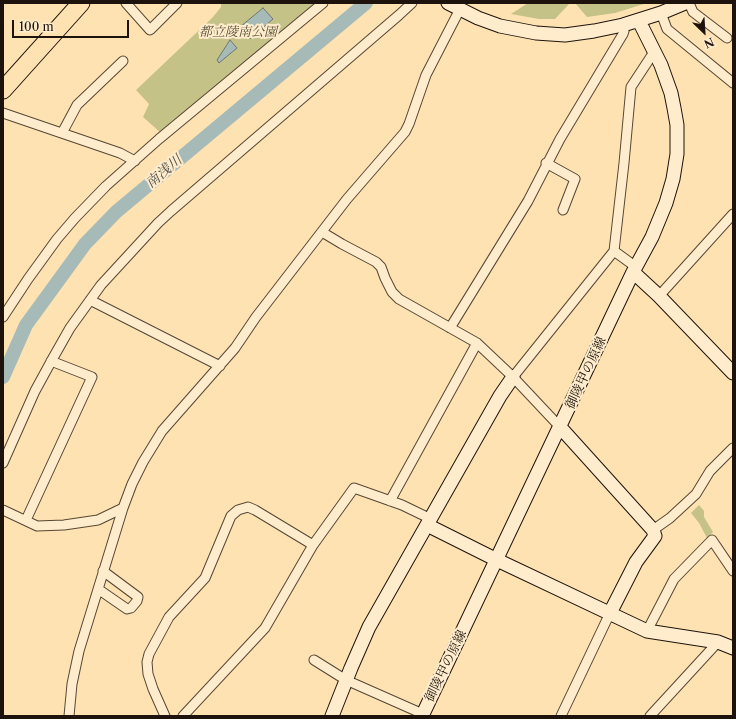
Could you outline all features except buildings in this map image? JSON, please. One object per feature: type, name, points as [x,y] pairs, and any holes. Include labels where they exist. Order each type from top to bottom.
[{"type":"highway","points":[[3,90],[81,3]]},
{"type":"street","points":[[126,3],[150,30],[177,3]]},
{"type":"street","points":[[3,317],[41,260],[75,218],[106,186],[176,125],[323,3]]},
{"type":"street","points":[[3,463],[35,391],[51,361],[70,328],[101,285],[158,223],[412,3]]},
{"type":"street","points":[[448,3],[478,18],[500,26],[532,32],[565,35],[604,30],[621,33],[636,33],[647,37],[650,28],[661,13]]},
{"type":"street","points":[[450,328],[528,201],[546,163],[621,33],[639,21],[685,3]]},
{"type":"street","points":[[689,3],[693,12],[726,38]]},
{"type":"street","points":[[69,716],[72,684],[78,651],[103,571],[132,484],[155,442],[162,431],[235,348],[256,317],[347,199],[405,132],[429,67],[460,9]]},
{"type":"street","points":[[661,13],[667,29],[732,85]]},
{"type":"street","name":"御陵甲の原線","points":[[425,715],[560,427],[652,237],[666,203],[673,179],[677,154],[677,125],[667,81],[639,21]]},
{"type":"street","points":[[332,716],[369,627],[500,396],[512,377],[614,251],[631,87],[654,52]]},
{"type":"street","points":[[62,134],[77,105],[123,61]]},
{"type":"street","points":[[3,113],[120,153],[135,161]]},
{"type":"street","points":[[546,163],[575,179],[563,210]]},
{"type":"street","points":[[659,296],[733,214]]},
{"type":"street","points":[[322,232],[376,262],[381,267],[392,292],[399,299],[477,343],[560,427],[653,530],[655,536],[636,562],[561,716]]},
{"type":"street","points":[[614,251],[635,270],[733,373]]},
{"type":"street","points":[[90,300],[220,366]]},
{"type":"street","points":[[390,501],[477,343]]},
{"type":"street","points":[[26,520],[92,377],[51,361]]},
{"type":"street","points":[[653,530],[696,494],[710,471],[733,448]]},
{"type":"street","points":[[183,716],[265,628],[313,545],[354,488],[402,505],[497,560],[647,631],[718,642],[733,648]]},
{"type":"street","points":[[165,716],[148,674],[147,662],[149,654],[169,617],[205,578],[231,516],[238,510],[248,507],[313,545]]},
{"type":"street","points":[[3,510],[37,526],[64,525],[98,520],[123,508]]},
{"type":"street","points":[[647,631],[674,579],[712,540],[733,571]]},
{"type":"street","points":[[98,589],[128,609],[131,608],[137,601],[138,597],[103,571]]},
{"type":"street","points":[[650,716],[718,642]]},
{"type":"street","points":[[314,660],[346,680],[425,715]]},
{"type":"green space","name":"都立陵南公園","points":[[221,3],[317,3],[161,133],[143,117],[149,104],[136,90],[213,17],[221,7]]},
{"type":"green space","points":[[528,3],[570,3],[555,19],[539,19],[511,14]]},
{"type":"green space","points":[[575,3],[647,3],[615,13],[587,17]]},
{"type":"green space","points":[[699,505],[704,511],[704,517],[713,532],[707,538],[699,523],[691,513]]},
{"type":"shaded area","points":[[263,8],[273,19],[250,39],[240,27]]},
{"type":"shaded area","points":[[230,40],[237,48],[219,63],[217,60]]},
{"type":"waterway","name":"南浅川","points":[[3,377],[26,325],[85,244],[116,212],[366,3]]}]
